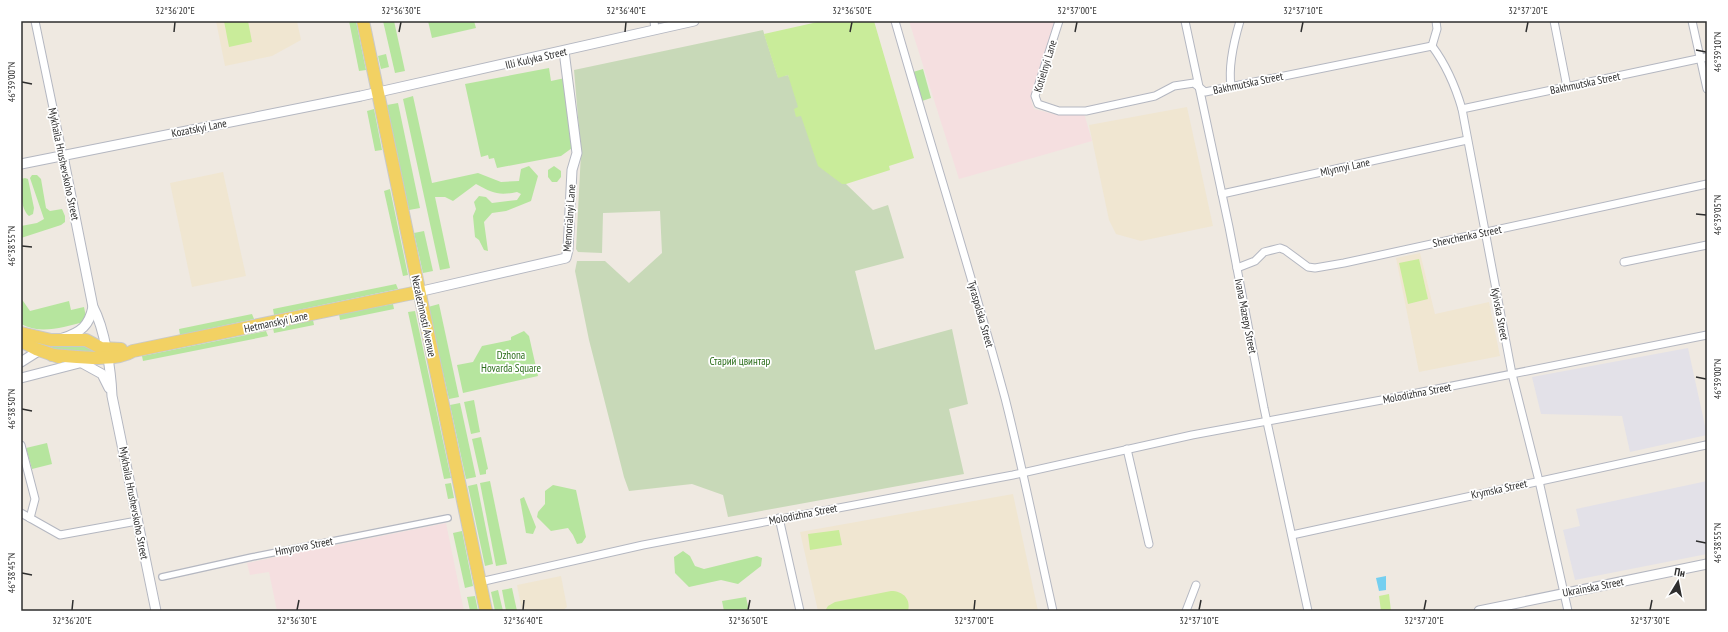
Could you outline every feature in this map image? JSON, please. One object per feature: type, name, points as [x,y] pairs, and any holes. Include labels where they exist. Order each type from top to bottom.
[{"type":"main road","name":"Nezalezhnosti Avenue","points":[[363,21],[418,292],[486,611]]},
{"type":"main road","name":"Hetmanskyi Lane","points":[[104,352],[133,351],[418,292]]},
{"type":"main road","points":[[21,333],[35,338],[49,347],[86,340],[104,352]]},
{"type":"main road","points":[[21,341],[49,347],[104,352]]},
{"type":"street","name":"Mykhaila Hrushevskoho Street","points":[[35,21],[94,307],[100,324],[104,352]]},
{"type":"street","name":"Illi Kulyka Street","points":[[378,92],[564,51],[654,26],[694,21]]},
{"type":"street","name":"Tyraspolska Street","points":[[895,21],[986,328],[1023,472],[1053,611]]},
{"type":"street","name":"Kotielnyi Lane","points":[[1044,107],[1036,101],[1036,96],[1059,21]]},
{"type":"street","name":"Ivana Mazepy Street","points":[[1185,21],[1237,268],[1266,421],[1308,611]]},
{"type":"street","points":[[1231,86],[1229,76],[1236,33],[1240,21]]},
{"type":"street","points":[[1432,46],[1437,29],[1436,21]]},
{"type":"street","points":[[1554,21],[1566,87]]},
{"type":"street","points":[[1692,21],[1704,58],[1707,89]]},
{"type":"street","name":"Bakhmutska Street","points":[[1044,107],[1059,111],[1086,111],[1155,96],[1174,86],[1194,83],[1206,92],[1432,46]]},
{"type":"street","name":"Kyivska Street","points":[[1432,46],[1444,62],[1454,81],[1462,109],[1484,233],[1512,374],[1539,481],[1568,611]]},
{"type":"street","name":"Memorialnyi Lane","points":[[418,292],[566,258],[568,250],[572,170],[577,153],[564,51]]},
{"type":"street","name":"Bakhmutska Street","points":[[1462,109],[1704,58]]},
{"type":"street","name":"Kozatskyi Lane","points":[[21,164],[378,92]]},
{"type":"street","name":"Mlynnyi Lane","points":[[1222,194],[1467,140]]},
{"type":"street","name":"Shevchenka Street","points":[[1237,268],[1255,261],[1264,252],[1272,249],[1285,250],[1308,268],[1315,268],[1707,184]]},
{"type":"street","points":[[1624,262],[1707,244]]},
{"type":"street","points":[[21,362],[78,333],[86,327],[91,318],[94,307]]},
{"type":"street","name":"Molodizhna Street","points":[[480,582],[643,545],[1023,472],[1266,421],[1707,335]]},
{"type":"street","points":[[104,352],[110,370]]},
{"type":"street","points":[[104,352],[113,362],[110,370],[109,382]]},
{"type":"street","points":[[21,378],[104,352]]},
{"type":"street","points":[[104,352],[97,370],[109,382]]},
{"type":"street","points":[[104,352],[109,382]]},
{"type":"street","name":"Mykhaila Hrushevskoho Street","points":[[109,382],[156,611]]},
{"type":"street","points":[[21,445],[35,499],[30,518]]},
{"type":"street","name":"Krymska Street","points":[[1292,535],[1706,445]]},
{"type":"street","points":[[1127,449],[1149,544]]},
{"type":"street","points":[[21,513],[60,535],[137,521]]},
{"type":"street","name":"Hmyrova Street","points":[[162,577],[252,557],[448,518]]},
{"type":"street","points":[[780,518],[800,611]]},
{"type":"street","name":"Ukrainska Street","points":[[1479,611],[1707,564]]},
{"type":"street","points":[[1186,611],[1196,585]]},
{"type":"shaded area","points":[[216,21],[297,21],[301,40],[272,56],[225,66]]},
{"type":"shaded area","points":[[909,21],[1055,21],[1031,100],[1034,109],[1057,115],[1084,113],[1092,141],[959,179]]},
{"type":"shaded area","points":[[1187,107],[1213,226],[1141,241],[1116,234],[1109,220],[1089,125]]},
{"type":"shaded area","points":[[223,172],[246,276],[192,287],[170,183]]},
{"type":"shaded area","points":[[1420,253],[1435,314],[1489,302],[1500,356],[1419,372],[1396,258]]},
{"type":"shaded area","points":[[1688,348],[1707,435],[1630,452],[1622,416],[1541,414],[1532,377]]},
{"type":"shaded area","points":[[1707,481],[1707,554],[1575,580],[1563,530],[1580,526],[1576,509]]},
{"type":"shaded area","points":[[1013,494],[1038,611],[818,611],[800,532]]},
{"type":"shaded area","points":[[446,523],[464,611],[277,611],[269,572],[250,575],[247,563]]},
{"type":"shaded area","points":[[561,576],[567,607],[562,611],[522,611],[517,585]]},
{"type":"green space","points":[[224,21],[248,21],[252,42],[229,47]]},
{"type":"green space","points":[[349,21],[356,21],[366,70],[359,71]]},
{"type":"green space","points":[[383,21],[394,21],[405,71],[395,73]]},
{"type":"green space","points":[[428,21],[474,21],[476,28],[432,38]]},
{"type":"green space","points":[[822,21],[874,21],[914,158],[889,166],[890,170],[846,184],[842,184],[818,166],[801,116],[796,117],[794,109],[798,107],[788,75],[778,78],[764,34]]},
{"type":"green space","name":"Старий цвинтар","points":[[763,30],[778,77],[788,75],[837,179],[846,184],[873,210],[888,205],[904,258],[855,271],[875,350],[952,329],[968,404],[949,409],[964,474],[728,517],[723,495],[692,484],[629,491],[624,477],[589,340],[575,271],[577,261],[605,261],[629,283],[662,253],[660,211],[603,213],[602,253],[578,252],[576,249],[581,153],[574,70]]},
{"type":"green space","points":[[386,54],[389,67],[381,69],[378,56]]},
{"type":"green space","points":[[549,68],[551,81],[565,78],[572,148],[561,156],[497,168],[494,158],[489,159],[488,155],[481,157],[465,84]]},
{"type":"green space","points":[[923,69],[931,98],[922,101],[913,72]]},
{"type":"green space","points":[[413,96],[432,183],[478,173],[501,182],[519,181],[521,169],[529,166],[538,176],[531,201],[506,211],[492,213],[484,222],[488,251],[484,250],[479,240],[475,237],[473,216],[476,209],[474,202],[479,196],[486,197],[492,203],[517,200],[521,194],[517,192],[500,194],[487,190],[476,184],[453,201],[445,197],[435,197],[450,268],[440,270],[403,99]]},
{"type":"green space","points":[[398,103],[420,208],[409,210],[387,105]]},
{"type":"green space","points":[[374,109],[382,150],[375,151],[367,111]]},
{"type":"green space","points":[[554,166],[561,171],[561,177],[557,182],[552,182],[548,177],[548,170]]},
{"type":"green space","points":[[32,175],[37,175],[41,179],[46,208],[50,211],[62,209],[65,216],[65,222],[61,225],[21,238],[21,226],[37,223],[44,219],[30,178]]},
{"type":"green space","points":[[21,179],[28,179],[34,208],[33,214],[29,216],[26,213],[22,199]]},
{"type":"green space","points":[[390,189],[408,275],[403,276],[384,191]]},
{"type":"green space","points":[[424,231],[433,271],[423,273],[414,233]]},
{"type":"green space","points":[[1419,259],[1428,299],[1408,304],[1399,263]]},
{"type":"green space","points":[[396,284],[398,289],[274,315],[273,309]]},
{"type":"green space","points":[[21,298],[30,311],[69,301],[71,310],[84,307],[86,317],[84,322],[60,328],[44,330],[29,327],[21,324]]},
{"type":"green space","points":[[393,304],[394,309],[340,320],[339,314]]},
{"type":"green space","points":[[439,304],[459,397],[449,399],[428,307]]},
{"type":"green space","points":[[415,311],[451,478],[444,479],[408,312]]},
{"type":"green space","points":[[252,314],[254,319],[180,335],[179,329]]},
{"type":"green space","points":[[313,320],[314,325],[274,333],[273,328]]},
{"type":"green space","points":[[266,331],[268,336],[143,361],[142,356]]},
{"type":"green space","name":"Dzhona Hovarda Square","points":[[524,331],[529,336],[538,376],[463,393],[457,365],[473,362],[482,346],[511,340],[511,337]]},
{"type":"green space","points":[[86,345],[93,349],[92,352],[51,349],[52,346]]},
{"type":"green space","points":[[474,400],[480,432],[471,434],[464,402]]},
{"type":"green space","points":[[460,403],[476,477],[466,479],[450,405]]},
{"type":"green space","points":[[481,437],[488,469],[486,470],[486,474],[480,475],[472,439]]},
{"type":"green space","points":[[47,443],[52,464],[32,469],[26,448]]},
{"type":"green space","points":[[490,481],[507,564],[496,566],[480,483]]},
{"type":"green space","points":[[451,483],[454,498],[448,499],[445,484]]},
{"type":"green space","points":[[477,484],[493,564],[485,566],[468,486]]},
{"type":"green space","points":[[553,485],[576,490],[586,537],[582,543],[577,544],[568,528],[551,531],[537,517],[538,512],[545,504],[545,491]]},
{"type":"green space","points":[[524,497],[536,527],[533,534],[526,533],[520,499]]},
{"type":"green space","points":[[839,530],[842,545],[810,550],[808,534]]},
{"type":"green space","points":[[462,531],[473,586],[465,588],[453,533]]},
{"type":"green space","points":[[683,551],[690,556],[695,566],[704,569],[757,556],[762,558],[761,566],[738,584],[721,580],[689,587],[675,573],[674,557]]},
{"type":"green space","points":[[512,588],[517,611],[506,611],[502,590]]},
{"type":"green space","points":[[498,590],[503,611],[495,611],[491,592]]},
{"type":"green space","points":[[891,591],[899,592],[905,596],[909,607],[908,611],[825,611],[828,606],[835,602]]},
{"type":"green space","points":[[1389,594],[1391,611],[1381,611],[1379,596]]},
{"type":"green space","points":[[475,596],[478,611],[470,611],[467,597]]},
{"type":"green space","points":[[746,597],[749,611],[724,611],[722,601]]},
{"type":"water","points":[[1386,576],[1386,590],[1379,591],[1376,578]]}]
